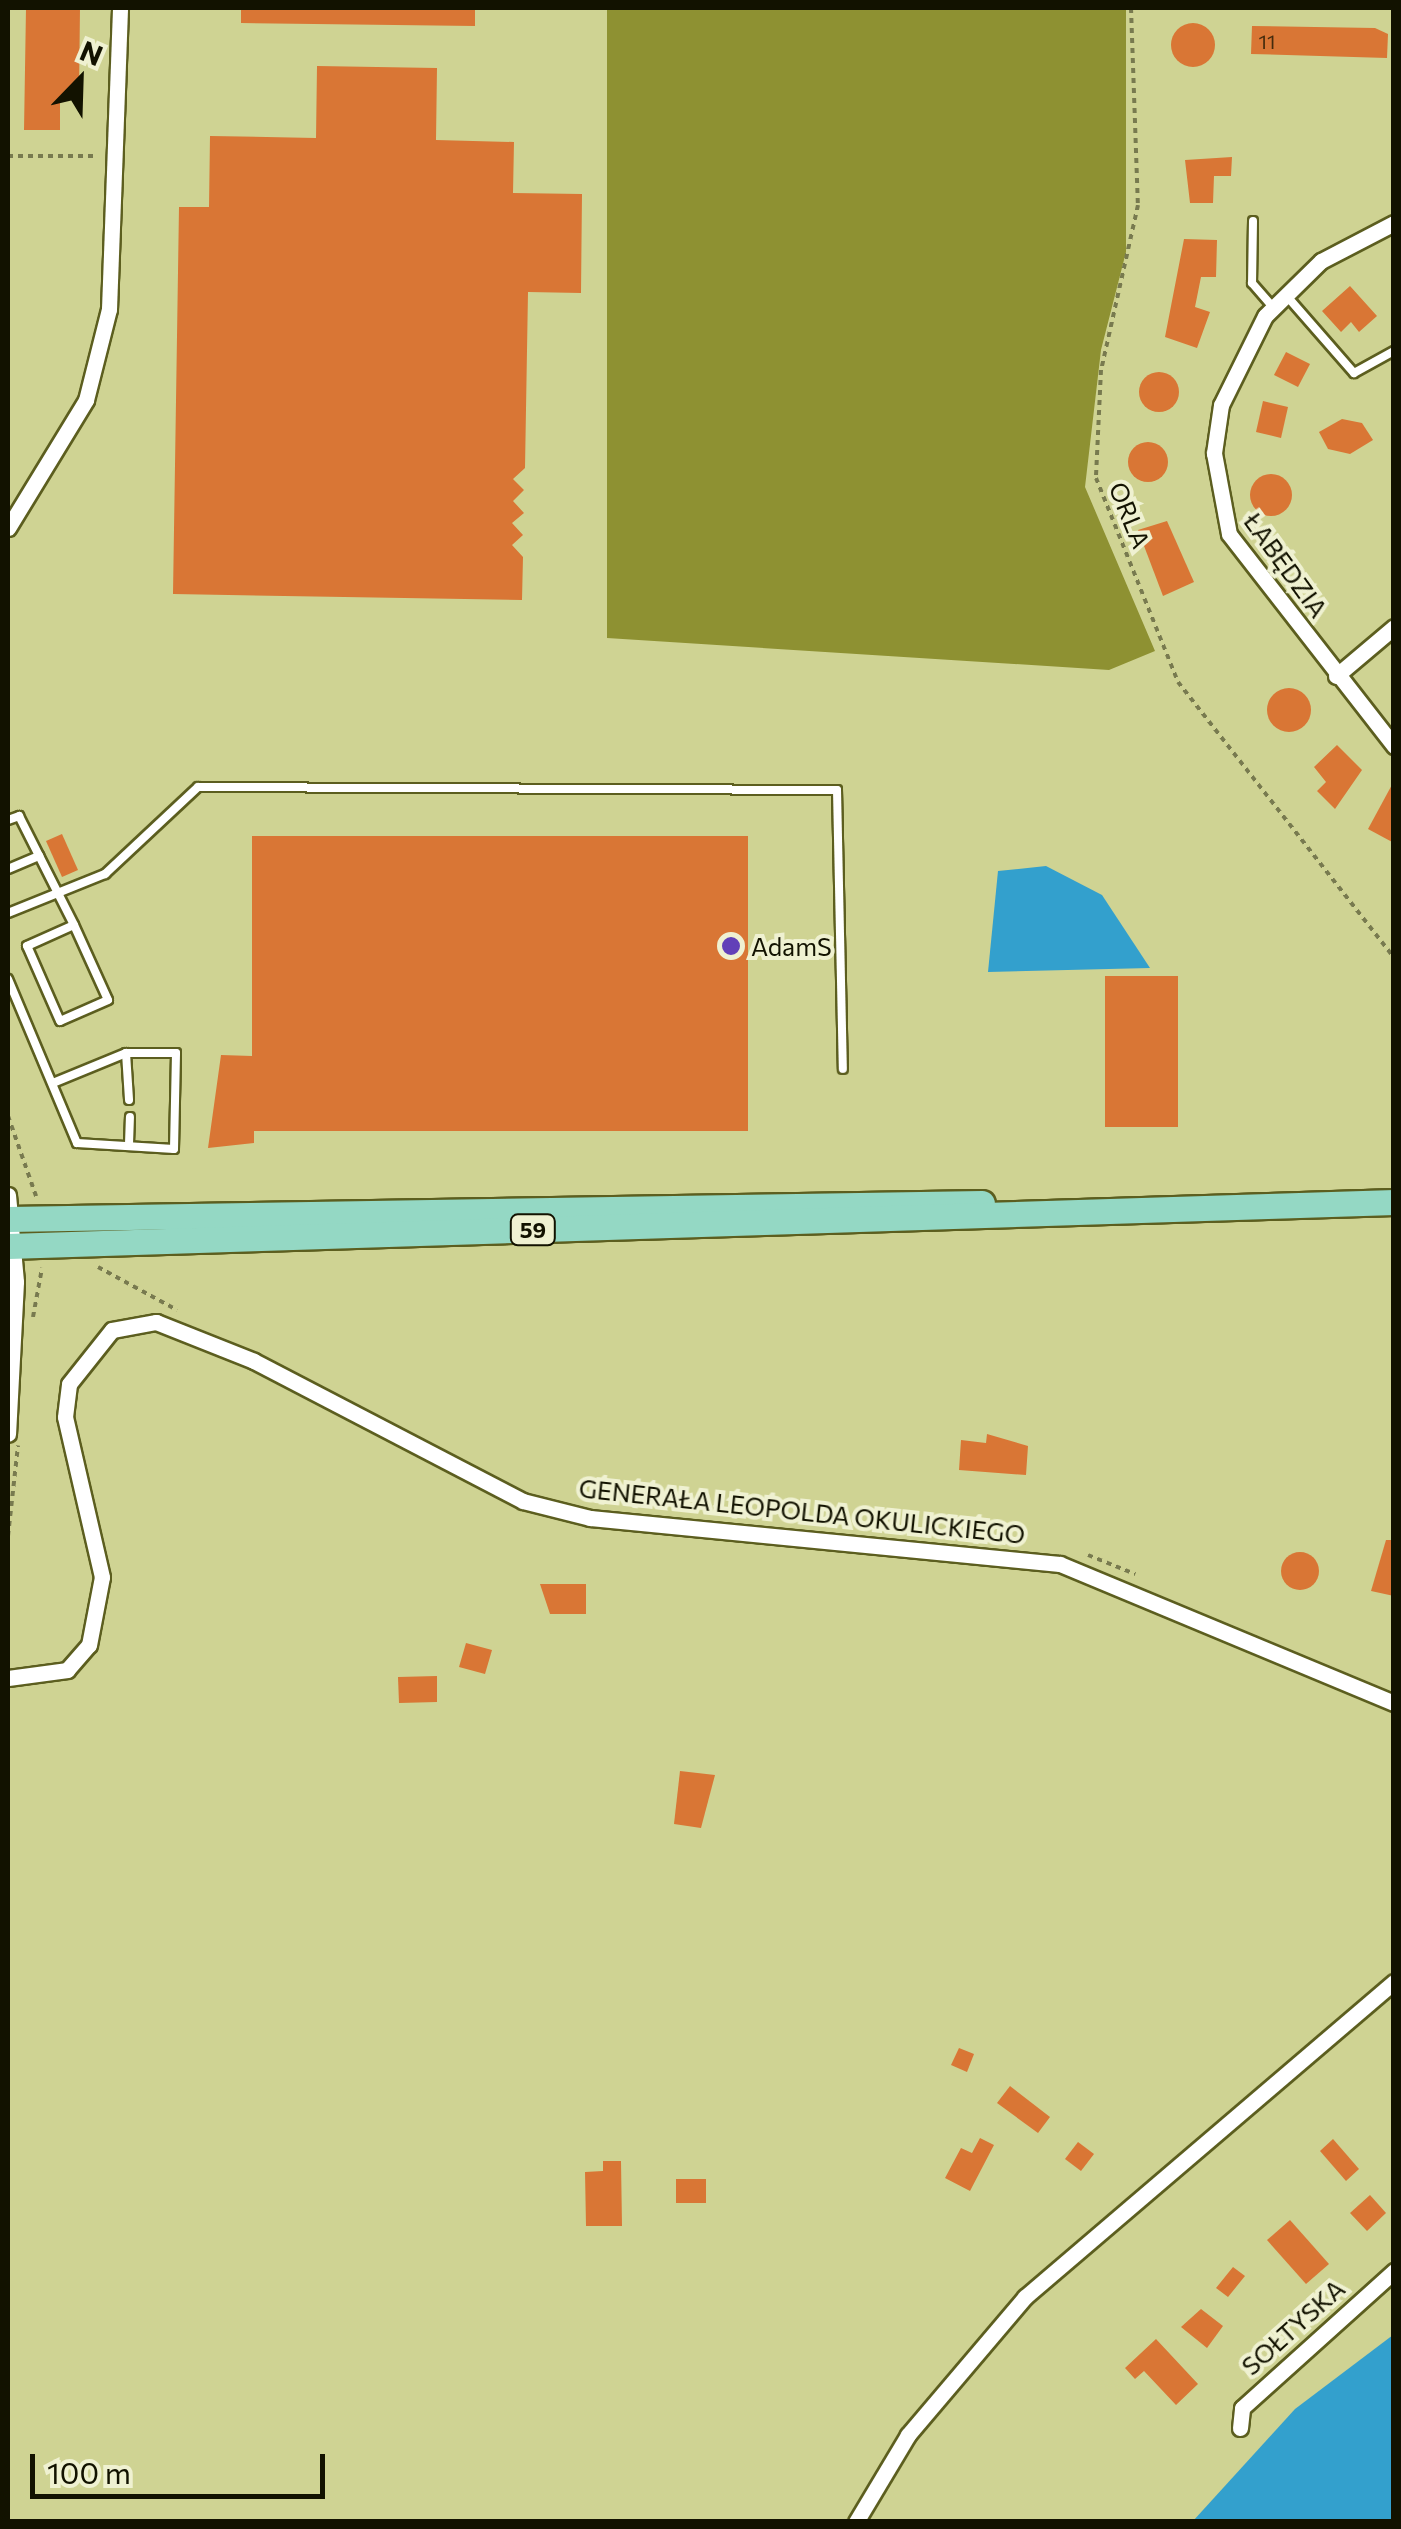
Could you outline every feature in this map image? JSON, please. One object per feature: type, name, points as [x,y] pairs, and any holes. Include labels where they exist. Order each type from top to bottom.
[{"type":"main road","name":"59","points":[[9,1211],[913,1197],[1051,1210]]},
{"type":"main road","name":"59","points":[[11,1246],[1394,1202]]},
{"type":"street","points":[[8,528],[86,400],[109,309],[120,8]]},
{"type":"street","name":"ŁABĘDZIA","points":[[1394,223],[1321,261],[1274,307],[1221,405],[1216,500],[1229,534],[1394,746]]},
{"type":"street","points":[[1336,676],[1394,628]]},
{"type":"street","points":[[8,1434],[9,1211]]},
{"type":"street","name":"GENERAŁA LEOPOLDA OKULICKIEGO","points":[[8,1678],[67,1670],[89,1645],[102,1576],[66,1417],[69,1384],[112,1330],[156,1322],[223,1346],[523,1501],[590,1518],[1060,1564],[1394,1703]]},
{"type":"street","points":[[856,2522],[919,2420],[1025,2297],[1394,1982]]},
{"type":"street","name":"SOŁTYSKA","points":[[1240,2428],[1242,2408],[1394,2272]]},
{"type":"lane","points":[[1253,222],[1252,282],[1274,307]]},
{"type":"lane","points":[[1285,294],[1354,373],[1394,351]]},
{"type":"lane","points":[[8,913],[105,874],[198,786],[837,790],[844,1069]]},
{"type":"lane","points":[[8,820],[19,816],[74,925],[108,1000],[60,1022],[26,946],[74,925]]},
{"type":"lane","points":[[8,870],[39,856]]},
{"type":"lane","points":[[8,979],[76,1143],[174,1149],[176,1053],[126,1053],[53,1083]]},
{"type":"lane","points":[[126,1053],[128,1100]]},
{"type":"lane","points":[[130,1116],[130,1144]]},
{"type":"path","name":"ORLA","points":[[1132,8],[1138,206],[1102,370],[1096,478],[1178,682],[1394,957]]},
{"type":"path","points":[[8,156],[115,156]]},
{"type":"path","points":[[8,1116],[42,1201]]},
{"type":"path","points":[[84,1243],[84,1260],[188,1316]]},
{"type":"shaded area","points":[[607,8],[1126,8],[1126,252],[1101,350],[1085,487],[1155,651],[1109,670],[607,638]]},
{"type":"water","points":[[1046,866],[1102,895],[1150,968],[988,972],[998,871]]},
{"type":"water","points":[[1393,2335],[1393,2521],[1193,2521],[1295,2409]]},
{"type":"building","points":[[26,8],[80,8],[79,96],[60,95],[60,130],[24,130]]},
{"type":"building","points":[[241,8],[475,8],[475,26],[241,23]]},
{"type":"building","points":[[1193,23],[1209,29],[1215,45],[1209,61],[1193,67],[1177,61],[1171,45],[1177,29]]},
{"type":"building","points":[[1252,26],[1375,28],[1388,34],[1387,58],[1251,54]]},
{"type":"building","points":[[317,66],[437,68],[436,140],[514,142],[513,193],[582,194],[581,293],[528,292],[525,468],[513,479],[524,490],[513,501],[524,513],[512,523],[523,535],[512,545],[523,557],[522,600],[173,594],[179,207],[209,207],[210,136],[316,138]]},
{"type":"building","points":[[1232,157],[1231,176],[1214,176],[1213,203],[1190,203],[1185,160]]},
{"type":"building","points":[[1184,239],[1217,240],[1216,277],[1201,277],[1195,307],[1210,312],[1197,348],[1165,337]]},
{"type":"building","points":[[1350,286],[1377,316],[1359,332],[1351,322],[1341,332],[1322,311]]},
{"type":"building","points":[[1286,352],[1310,364],[1298,387],[1274,375]]},
{"type":"building","points":[[1159,372],[1173,378],[1179,392],[1173,406],[1159,412],[1145,406],[1139,392],[1145,378]]},
{"type":"building","points":[[1263,401],[1288,407],[1281,438],[1256,432]]},
{"type":"building","points":[[1342,419],[1362,423],[1373,440],[1350,454],[1328,449],[1319,432]]},
{"type":"building","points":[[1148,442],[1162,448],[1168,462],[1162,476],[1148,482],[1134,476],[1128,462],[1134,448]]},
{"type":"building","points":[[1271,474],[1286,480],[1292,495],[1286,510],[1271,516],[1256,510],[1250,495],[1256,480]]},
{"type":"building","points":[[1167,521],[1194,582],[1163,596],[1138,530]]},
{"type":"building","points":[[1289,688],[1305,694],[1311,710],[1305,726],[1289,732],[1273,726],[1267,710],[1273,694]]},
{"type":"building","points":[[1337,745],[1362,770],[1335,809],[1317,791],[1326,782],[1314,767]]},
{"type":"building","points":[[1394,781],[1394,843],[1368,829]]},
{"type":"building","points":[[62,834],[78,870],[62,877],[46,841]]},
{"type":"building","points":[[252,836],[748,836],[748,1131],[254,1131],[254,1143],[208,1148],[221,1055],[252,1056]]},
{"type":"building","points":[[1105,976],[1178,976],[1178,1127],[1105,1127]]},
{"type":"building","points":[[987,1434],[1028,1446],[1026,1475],[959,1470],[961,1440],[986,1443]]},
{"type":"building","points":[[1386,1540],[1394,1540],[1394,1596],[1371,1591]]},
{"type":"building","points":[[1300,1552],[1314,1557],[1319,1571],[1314,1585],[1300,1590],[1286,1585],[1281,1571],[1286,1557]]},
{"type":"building","points":[[540,1584],[586,1584],[586,1614],[550,1614]]},
{"type":"building","points":[[466,1643],[492,1650],[485,1674],[459,1667]]},
{"type":"building","points":[[437,1676],[437,1702],[399,1703],[398,1677]]},
{"type":"building","points":[[680,1771],[715,1775],[701,1828],[674,1824]]},
{"type":"building","points":[[959,2048],[974,2054],[967,2072],[951,2065]]},
{"type":"building","points":[[1010,2086],[1050,2117],[1038,2133],[997,2103]]},
{"type":"building","points":[[980,2138],[994,2145],[970,2191],[945,2178],[961,2148],[972,2153]]},
{"type":"building","points":[[1333,2139],[1359,2169],[1346,2181],[1320,2151]]},
{"type":"building","points":[[1078,2142],[1094,2154],[1081,2171],[1065,2159]]},
{"type":"building","points":[[603,2161],[621,2161],[622,2226],[586,2226],[585,2172],[603,2171]]},
{"type":"building","points":[[676,2179],[706,2179],[706,2203],[676,2203]]},
{"type":"building","points":[[1370,2195],[1386,2213],[1367,2231],[1350,2213]]},
{"type":"building","points":[[1290,2220],[1329,2264],[1306,2284],[1267,2240]]},
{"type":"building","points":[[1233,2267],[1245,2276],[1228,2297],[1216,2288]]},
{"type":"building","points":[[1201,2309],[1223,2326],[1207,2348],[1181,2327]]},
{"type":"building","points":[[1156,2339],[1198,2384],[1176,2405],[1144,2371],[1135,2379],[1125,2368]]},
{"type":"place","name":"AdamS","points":[[731,946]]}]
